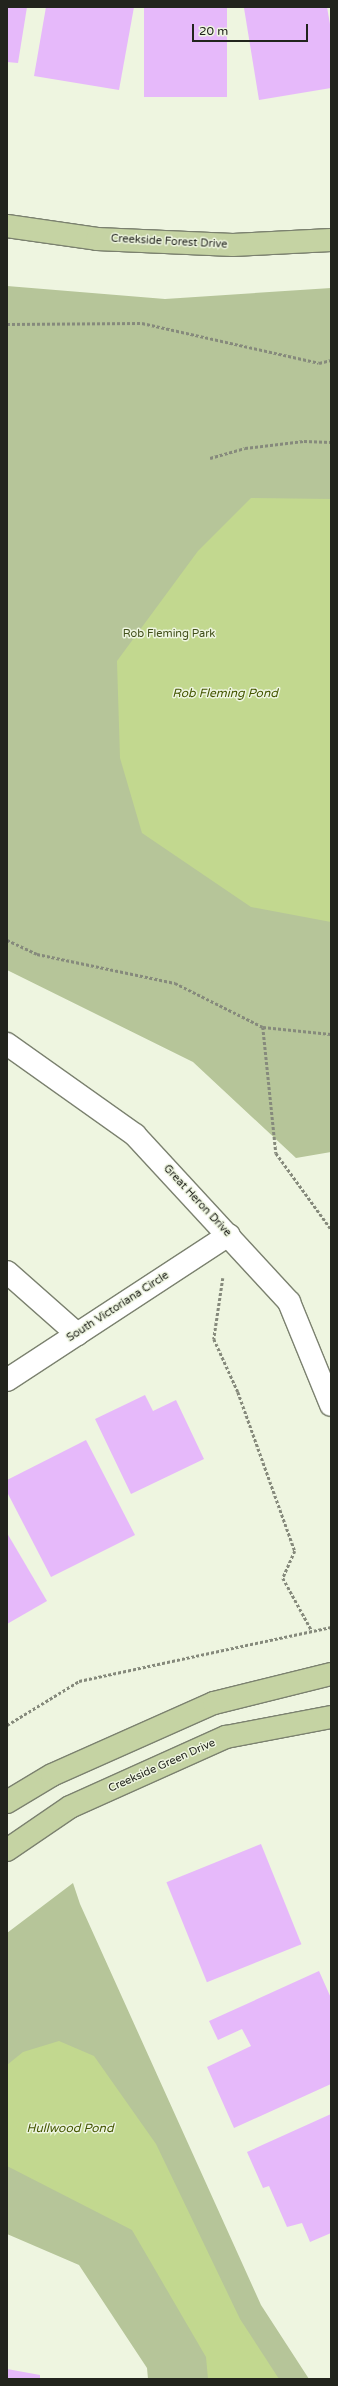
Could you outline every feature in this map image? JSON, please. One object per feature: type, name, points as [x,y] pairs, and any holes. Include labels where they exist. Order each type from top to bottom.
[{"type":"main road","name":"Creekside Forest Drive","points":[[7,226],[97,239],[233,245],[331,240]]},
{"type":"main road","points":[[7,1802],[52,1774],[214,1703],[331,1674]]},
{"type":"main road","name":"Creekside Green Drive","points":[[7,1850],[70,1807],[226,1737],[331,1717]]},
{"type":"street","name":"Great Heron Drive","points":[[7,1044],[135,1135],[229,1235],[289,1302],[331,1405]]},
{"type":"street","name":"South Victoriana Circle","points":[[7,1380],[229,1235]]},
{"type":"street","points":[[7,1272],[77,1334]]},
{"type":"path","points":[[7,324],[142,323],[319,363],[331,360]]},
{"type":"path","points":[[210,458],[245,448],[289,443],[331,442]]},
{"type":"path","points":[[7,940],[37,954],[175,984],[263,1027],[331,1034]]},
{"type":"path","points":[[263,1027],[276,1152],[331,1229]]},
{"type":"path","points":[[229,1235],[214,1339],[238,1392],[295,1551],[283,1578],[312,1631]]},
{"type":"path","points":[[7,1725],[79,1681],[331,1627]]},
{"type":"green space","name":"Rob Fleming Park","points":[[7,286],[165,299],[331,288],[331,1152],[296,1158],[193,1062],[7,970]]},
{"type":"green space","points":[[73,1883],[80,1904],[261,2305],[309,2379],[148,2379],[147,2368],[79,2265],[7,2234],[7,1933]]},
{"type":"water","name":"Rob Fleming Pond","points":[[251,498],[331,499],[331,922],[251,907],[142,833],[120,758],[117,661],[198,551]]},
{"type":"water","name":"Hullwood Pond","points":[[59,2041],[94,2056],[156,2144],[240,2319],[279,2379],[208,2379],[206,2357],[132,2230],[7,2166],[7,2065],[23,2052]]},
{"type":"building","points":[[7,7],[27,7],[18,63],[7,62]]},
{"type":"building","points":[[46,7],[134,7],[119,90],[34,76]]},
{"type":"building","points":[[144,7],[227,7],[227,97],[144,97]]},
{"type":"building","points":[[327,7],[331,30],[331,88],[259,100],[244,8]]},
{"type":"building","points":[[145,1395],[153,1411],[176,1400],[204,1459],[131,1494],[95,1419]]},
{"type":"building","points":[[86,1440],[135,1535],[51,1577],[7,1492],[7,1480]]},
{"type":"building","points":[[7,1533],[47,1601],[7,1624]]},
{"type":"building","points":[[261,1844],[301,1944],[207,1982],[166,1882]]},
{"type":"building","points":[[319,1971],[331,1998],[331,2084],[234,2128],[207,2067],[251,2046],[242,2029],[218,2040],[209,2021]]},
{"type":"building","points":[[331,2114],[331,2233],[310,2242],[302,2223],[287,2227],[269,2186],[263,2188],[247,2152]]},
{"type":"building","points":[[7,2369],[40,2375],[40,2379],[7,2379]]}]
